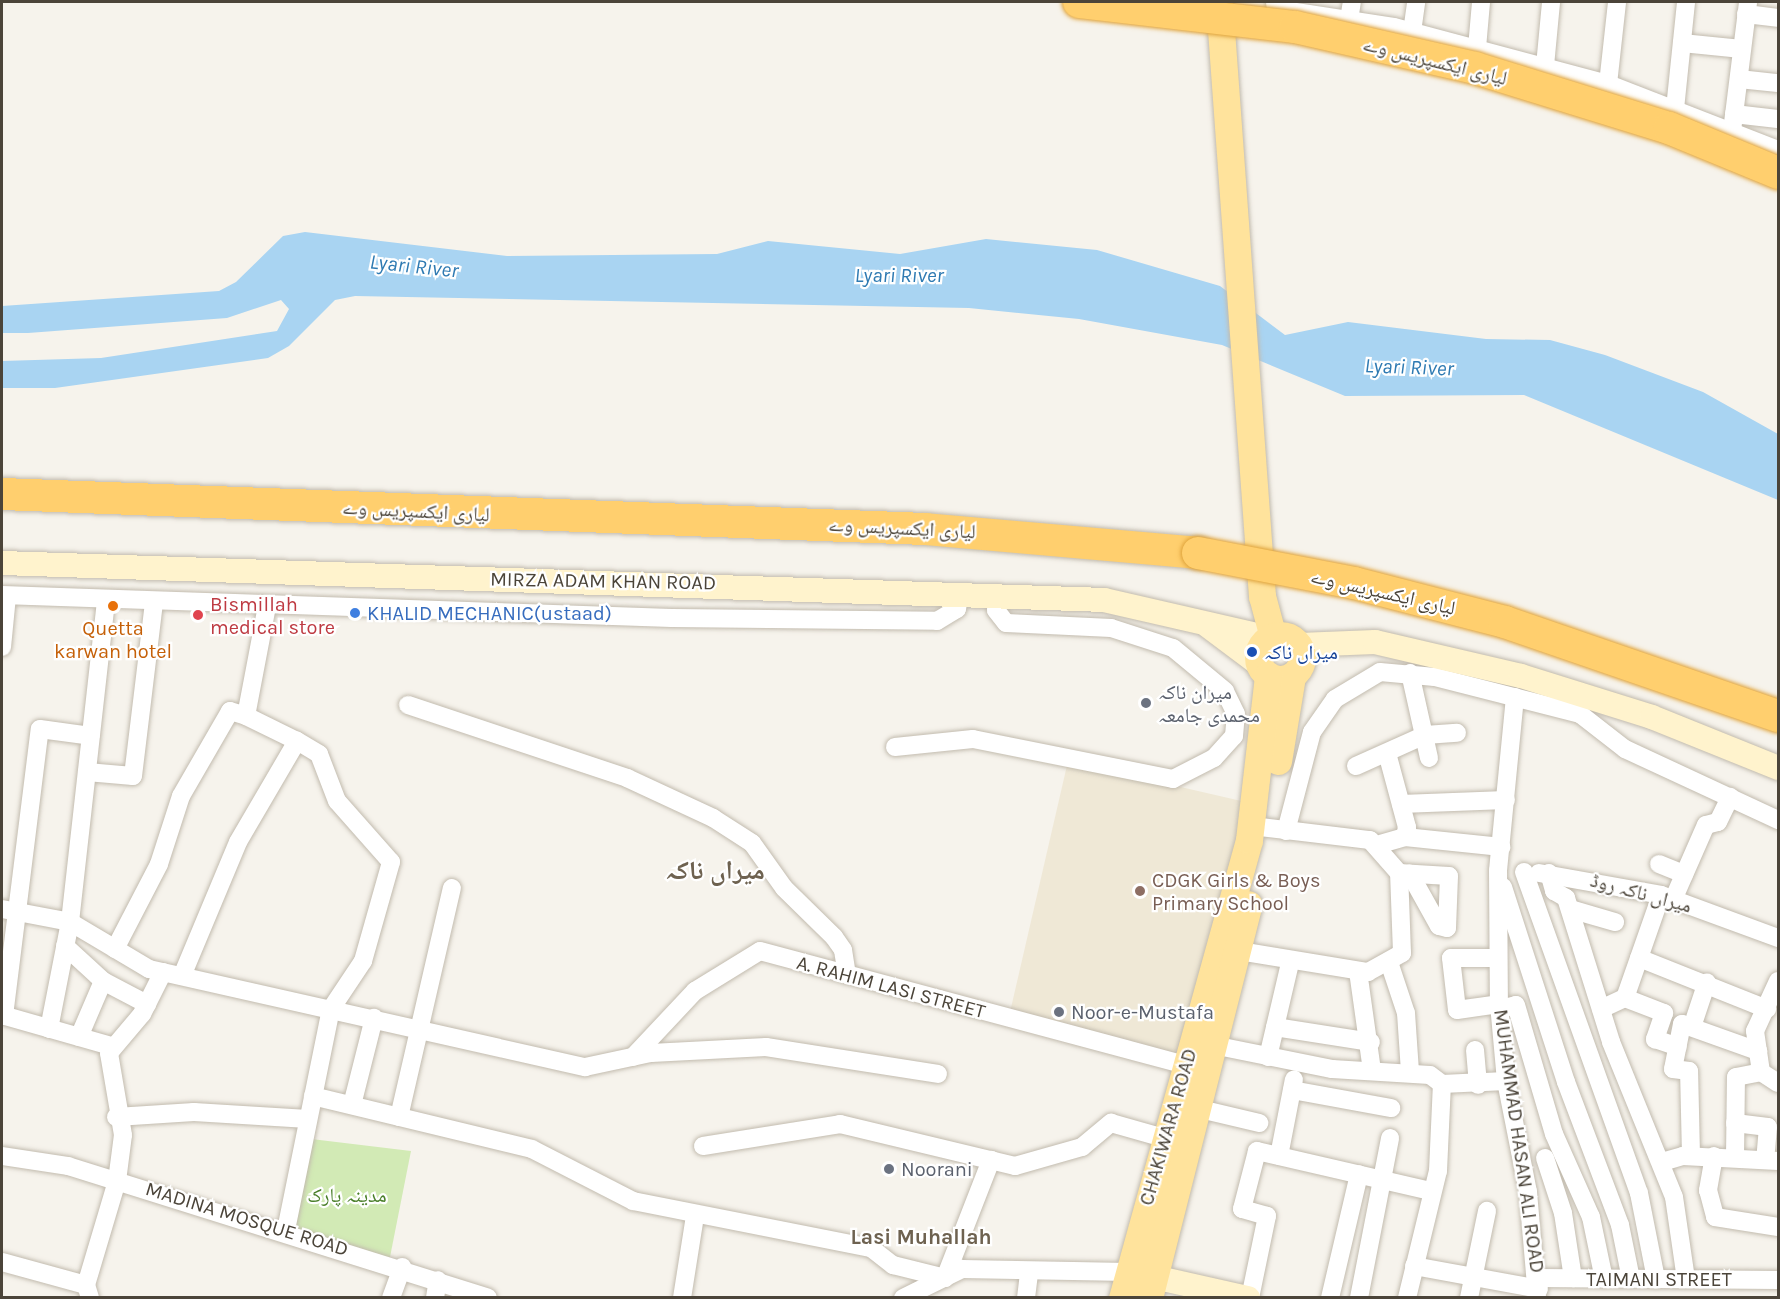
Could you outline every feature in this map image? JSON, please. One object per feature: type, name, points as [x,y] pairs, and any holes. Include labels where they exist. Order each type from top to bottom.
[{"type":"highway","name":"لیاری ایکسپریس وے","points":[[1079,2],[1295,27],[1475,68],[1669,128],[1779,173]]},
{"type":"highway","name":"لیاری ایکسپریس وے","points":[[2,494],[925,529],[1198,553],[1354,583],[1505,622],[1779,716]]},
{"type":"main road","points":[[1219,2],[1260,532],[1263,607],[1272,637]]},
{"type":"main road","name":"MIRZA ADAM KHAN ROAD","points":[[2,563],[851,588],[998,598],[1104,600],[1272,637]]},
{"type":"main road","name":"MIRZA ADAM KHAN ROAD","points":[[1201,621],[1273,672]]},
{"type":"main road","points":[[1299,645],[1301,665],[1273,672],[1259,651],[1272,637],[1287,636],[1299,645],[1364,642],[1408,648],[1652,717],[1779,768]]},
{"type":"main road","name":"CHAKIWARA ROAD","points":[[1125,1285],[1164,1138],[1198,1051],[1268,829],[1273,672]]},
{"type":"main road","name":"CHAKIWARA ROAD","points":[[1152,1286],[1200,1109],[1198,1051]]},
{"type":"main road","points":[[1125,1285],[1152,1286],[1249,1298]]},
{"type":"street","points":[[1275,2],[1276,9],[1412,32],[1545,66],[1608,84],[1675,109],[1733,122],[1779,119]]},
{"type":"street","points":[[1349,20],[1352,2]]},
{"type":"street","points":[[1412,32],[1416,2]]},
{"type":"street","points":[[1477,48],[1481,2]]},
{"type":"street","points":[[1545,66],[1551,2]]},
{"type":"street","points":[[1608,84],[1617,2]]},
{"type":"street","points":[[1675,109],[1686,2]]},
{"type":"street","points":[[1733,122],[1747,8],[1779,18]]},
{"type":"street","points":[[1682,43],[1742,49]]},
{"type":"street","points":[[1739,79],[1779,82]]},
{"type":"street","points":[[1733,122],[1779,150]]},
{"type":"street","points":[[2,646],[4,595],[267,606],[938,621],[957,609],[959,596]]},
{"type":"street","points":[[895,747],[973,739],[1173,779],[1214,758],[1234,736],[1236,714],[1225,691],[1173,648],[1111,628],[1006,623],[996,610],[998,598]]},
{"type":"street","points":[[49,1029],[70,922],[106,600]]},
{"type":"street","points":[[87,772],[134,776],[154,602]]},
{"type":"street","points":[[246,716],[267,606]]},
{"type":"street","points":[[1501,847],[1404,837],[1377,845],[1268,829],[1312,732],[1335,699],[1380,672],[1410,674],[1580,714],[1625,749],[1779,820]]},
{"type":"street","points":[[1410,674],[1429,758]]},
{"type":"street","points":[[1563,690],[1577,696],[1580,714]]},
{"type":"street","name":"MUHAMMAD HASAN ALI ROAD","points":[[1515,697],[1498,871],[1499,1006],[1506,1081],[1538,1288]]},
{"type":"street","points":[[408,705],[627,778],[713,818],[752,843],[784,888],[834,937],[843,950],[847,975]]},
{"type":"street","points":[[115,949],[159,864],[184,790],[230,711],[246,716],[319,754],[337,801],[391,862],[363,961],[331,1009],[286,1230]]},
{"type":"street","points":[[91,736],[40,729],[21,913],[3,1016],[114,1047]]},
{"type":"street","points":[[1356,766],[1425,735],[1457,734]]},
{"type":"street","points":[[182,976],[238,842],[297,741]]},
{"type":"street","points":[[1388,753],[1401,804],[1404,837]]},
{"type":"street","points":[[1601,1009],[1624,998],[1639,958],[1667,897],[1684,874],[1706,825],[1718,822],[1730,797]]},
{"type":"street","points":[[1401,804],[1506,800]]},
{"type":"street","points":[[1229,950],[1290,963],[1358,971],[1389,962],[1402,953],[1404,873],[1377,845]]},
{"type":"street","points":[[1659,864],[1684,874]]},
{"type":"street","points":[[1498,871],[1566,1082],[1620,1225],[1630,1279]]},
{"type":"street","name":"میراں ناکہ روڈ","points":[[1498,871],[1549,873],[1667,897],[1779,938]]},
{"type":"street","points":[[1524,872],[1639,1193],[1656,1279]]},
{"type":"street","points":[[1549,873],[1569,909],[1601,1009],[1674,1197],[1686,1279]]},
{"type":"street","points":[[399,1117],[452,888]]},
{"type":"street","points":[[2,909],[70,922],[115,949],[163,972],[585,1067],[633,1057],[766,1047],[938,1074]]},
{"type":"street","points":[[1569,909],[1615,922]]},
{"type":"street","points":[[65,946],[103,981],[147,1004]]},
{"type":"street","name":"A. RAHIM LASI STREET","points":[[633,1057],[695,991],[760,951],[847,975],[1198,1051],[1372,1071],[1410,1071],[1430,1074],[1442,1083],[1478,1085],[1506,1081]]},
{"type":"street","points":[[1498,958],[1451,958],[1457,1010],[1516,1005],[1554,1134],[1591,1217],[1604,1279]]},
{"type":"street","points":[[1639,958],[1707,982],[1767,1009]]},
{"type":"street","points":[[1389,962],[1406,1013],[1410,1071]]},
{"type":"street","points":[[1268,1058],[1290,963]]},
{"type":"street","points":[[1358,971],[1371,1042],[1372,1071]]},
{"type":"street","points":[[2,1262],[88,1291],[117,1180],[123,1135],[117,1117],[109,1053],[147,1004],[163,972]]},
{"type":"street","points":[[79,1037],[103,981]]},
{"type":"street","points":[[1761,1072],[1755,1031],[1779,981]]},
{"type":"street","points":[[1692,1028],[1707,982]]},
{"type":"street","points":[[1624,998],[1664,1013],[1655,1039],[1678,1047]]},
{"type":"street","points":[[352,1105],[374,1018]]},
{"type":"street","points":[[1690,1156],[1689,1071],[1673,1069],[1682,1024],[1758,1051]]},
{"type":"street","points":[[1275,1027],[1371,1042]]},
{"type":"street","points":[[1475,1050],[1478,1085]]},
{"type":"street","points":[[1279,1156],[1297,1063]]},
{"type":"street","points":[[1735,1157],[1736,1077],[1761,1072],[1779,1083]]},
{"type":"street","points":[[1407,1298],[1430,1191],[1438,1171],[1442,1083]]},
{"type":"street","points":[[1292,1090],[1391,1108]]},
{"type":"street","points":[[313,1096],[532,1149],[633,1201],[696,1216],[871,1248],[893,1265],[945,1278]]},
{"type":"street","points":[[1200,1109],[1259,1123]]},
{"type":"street","points":[[117,1117],[194,1112],[308,1119]]},
{"type":"street","points":[[702,1146],[840,1124],[1015,1166],[1082,1147],[1112,1123],[1164,1138]]},
{"type":"street","points":[[1662,1162],[1690,1156],[1772,1160],[1768,1126],[1735,1124]]},
{"type":"street","points":[[1359,1298],[1385,1180],[1390,1138]]},
{"type":"street","points":[[1249,1298],[1267,1216],[1242,1209],[1257,1151],[1430,1191]]},
{"type":"street","name":"MADINA MOSQUE ROAD","points":[[2,1156],[117,1180],[402,1267],[436,1289],[480,1296]]},
{"type":"street","points":[[1714,1156],[1708,1190],[1715,1217],[1779,1227]]},
{"type":"street","points":[[1545,1158],[1563,1213],[1573,1278]]},
{"type":"street","points":[[945,1278],[991,1160]]},
{"type":"street","points":[[1330,1298],[1359,1174]]},
{"type":"street","points":[[1469,1298],[1487,1211]]},
{"type":"street","points":[[682,1298],[696,1216]]},
{"type":"street","name":"TAIMANI STREET","points":[[1414,1266],[1538,1288],[1573,1278],[1779,1280]]},
{"type":"street","points":[[391,1298],[402,1267]]},
{"type":"street","points":[[903,1298],[962,1269],[1029,1272],[1125,1285]]},
{"type":"street","points":[[1026,1298],[1029,1272]]},
{"type":"shaded area","name":"CDGK Girls & Boys Primary School","points":[[1068,761],[1262,806],[1202,1064],[1008,1019]]},
{"type":"green space","name":"مدینہ پارک","points":[[303,1138],[411,1151],[389,1262],[286,1230]]},
{"type":"water","name":"Lyari River","points":[[305,232],[507,256],[717,254],[768,241],[900,254],[986,239],[1097,250],[1220,286],[1285,335],[1348,322],[1486,339],[1550,340],[1605,355],[1703,392],[1778,434],[1778,500],[1524,395],[1345,396],[1222,345],[1079,319],[969,308],[355,296],[335,300],[289,346],[268,358],[55,388],[2,388],[2,361],[101,358],[277,331],[289,309],[281,300],[227,318],[28,333],[2,333],[2,306],[219,291],[236,282],[283,236]]},
{"type":"place","name":"Quetta karwan hotel","points":[[113,606]]},
{"type":"place","name":"KHALID MECHANIC(ustaad)","points":[[355,613]]},
{"type":"place","name":"Bismillah medical store","points":[[198,615]]},
{"type":"place","name":"میراں ناکہ","points":[[1252,652]]},
{"type":"place","name":"میران ناکہ محمدی جامعہ","points":[[1146,703]]},
{"type":"place","name":"CDGK Girls & Boys Primary School","points":[[1140,891]]},
{"type":"place","name":"Noor-e-Mustafa","points":[[1059,1012]]},
{"type":"place","name":"Noorani","points":[[889,1169]]},
{"type":"district","name":"میراں ناکہ","points":[[715,871]]},
{"type":"district","name":"Lasi Muhallah","points":[[921,1237]]}]
